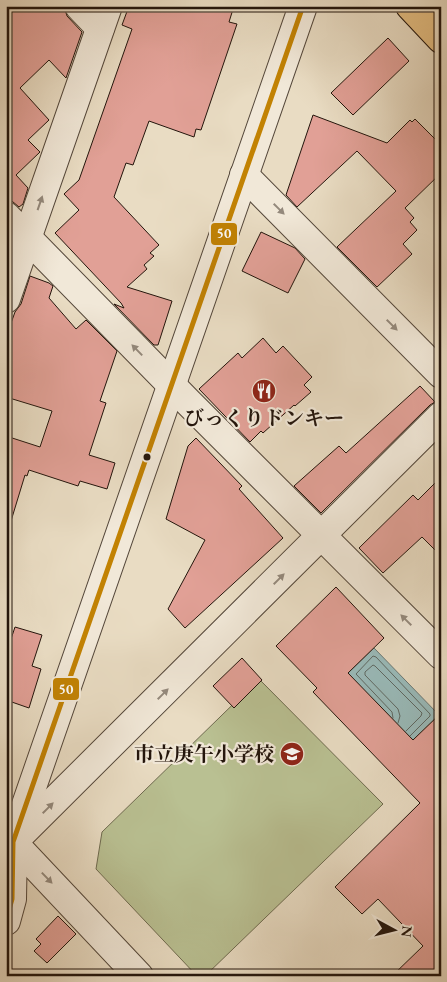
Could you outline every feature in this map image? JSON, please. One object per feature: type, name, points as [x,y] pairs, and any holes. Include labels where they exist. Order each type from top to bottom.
[{"type":"highway","points":[[410,6],[441,39]]},
{"type":"street","points":[[6,299],[104,17],[79,6]]},
{"type":"street","points":[[6,921],[12,899],[9,843],[172,384],[303,6]]},
{"type":"street","points":[[244,175],[441,374]]},
{"type":"street","points":[[6,216],[441,655]]},
{"type":"street","points":[[9,843],[322,536],[441,416]]},
{"type":"street","points":[[9,843],[139,976]]},
{"type":"green space","points":[[259,679],[383,804],[205,976],[197,976],[96,869],[102,832]]},
{"type":"water","points":[[374,648],[439,715],[402,751],[348,673]]},
{"type":"building","points":[[6,6],[64,6],[67,16],[82,32],[66,78],[49,60],[20,88],[49,120],[28,140],[40,152],[16,175],[28,188],[23,204],[19,207],[6,196]]},
{"type":"building","points":[[129,6],[234,6],[229,22],[237,24],[201,130],[196,129],[194,137],[149,121],[133,165],[126,163],[114,197],[159,245],[150,253],[154,256],[144,265],[147,269],[127,287],[172,301],[158,345],[154,345],[114,304],[124,308],[55,233],[79,210],[64,194],[79,180],[132,29],[122,25]]},
{"type":"building","points":[[388,38],[409,61],[353,115],[331,93]]},
{"type":"building","points":[[313,115],[387,143],[410,120],[412,122],[415,119],[441,145],[441,173],[405,208],[414,218],[410,222],[417,230],[403,244],[412,254],[377,287],[337,247],[396,191],[357,151],[297,207],[286,195]]},
{"type":"building","points":[[261,232],[295,248],[305,259],[288,293],[242,271]]},
{"type":"building","points":[[30,276],[53,286],[49,298],[76,329],[86,320],[117,351],[100,401],[106,403],[89,455],[115,463],[107,489],[80,481],[78,486],[29,470],[27,476],[25,475],[11,521],[6,520],[6,436],[40,447],[52,411],[6,397],[6,337],[15,312],[21,304]]},
{"type":"building","points":[[263,338],[276,353],[283,346],[312,377],[304,385],[311,392],[263,433],[261,431],[250,442],[199,389],[238,353],[242,358]]},
{"type":"building","points":[[420,386],[435,402],[321,513],[294,486],[339,446],[346,453]]},
{"type":"building","points":[[196,438],[242,486],[239,489],[283,538],[185,628],[168,609],[205,540],[166,519],[188,446]]},
{"type":"building","points":[[441,477],[441,556],[422,537],[383,573],[359,548],[413,495],[418,500]]},
{"type":"building","points":[[336,587],[384,638],[348,673],[413,740],[441,713],[441,976],[392,976],[423,946],[378,899],[362,914],[335,887],[420,803],[313,692],[317,688],[276,646]]},
{"type":"building","points":[[15,627],[42,635],[32,666],[41,669],[29,708],[6,700],[6,654]]},
{"type":"building","points":[[242,658],[262,680],[234,708],[213,686]]},
{"type":"building","points":[[58,916],[76,934],[47,963],[34,951],[41,944],[36,939]]},
{"type":"transit line","name":"50","points":[[6,920],[12,899],[13,842],[303,6]]},
{"type":"place","name":"びっくりドンキー","points":[[264,391]]},
{"type":"place","name":"市立庚午小学校","points":[[292,754]]}]
